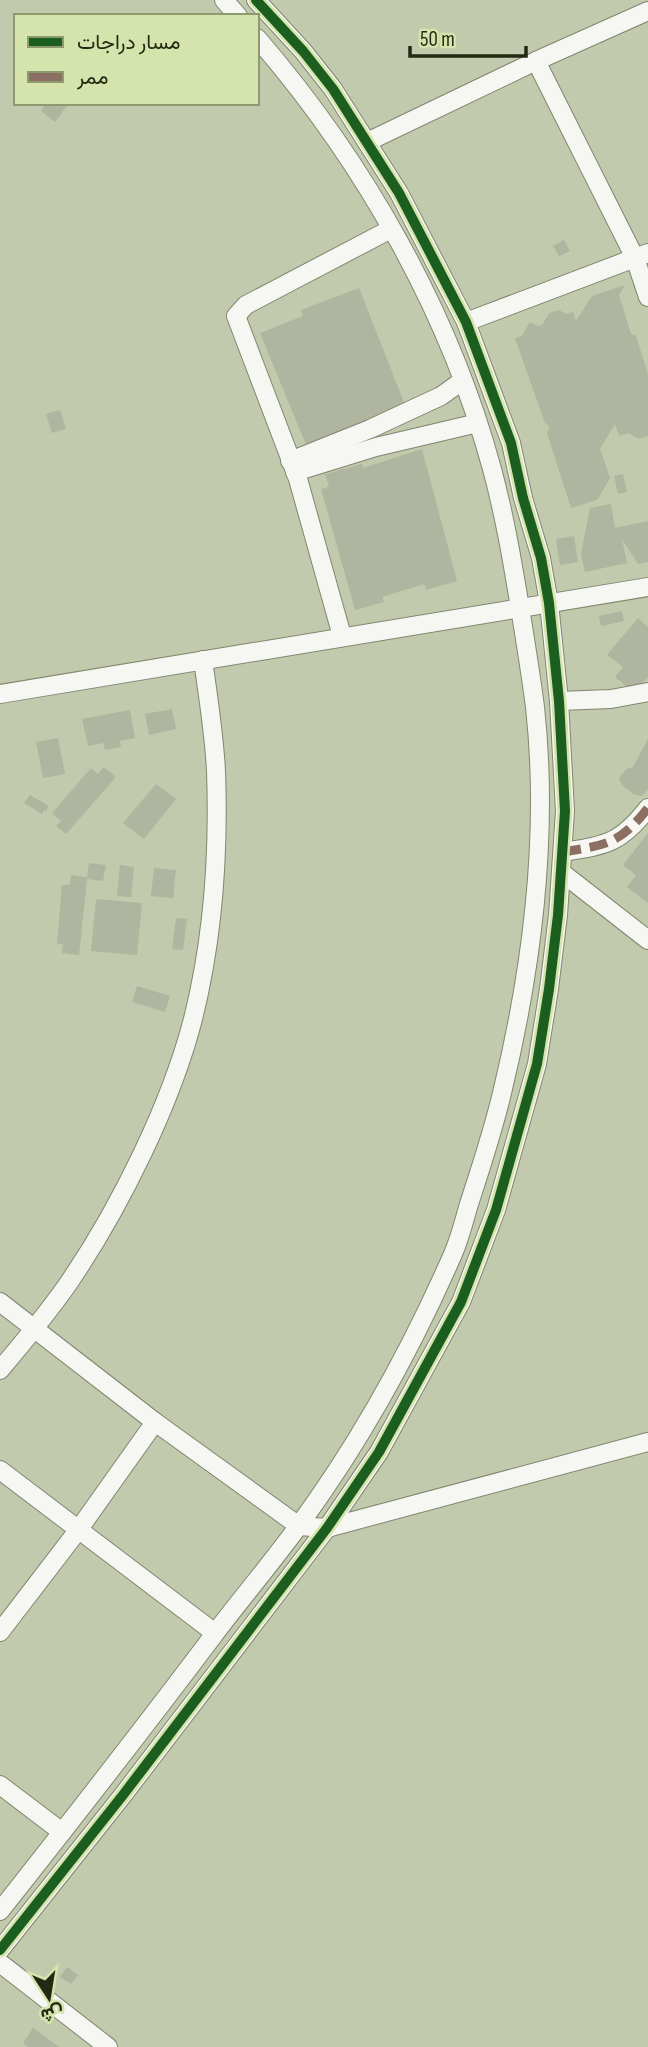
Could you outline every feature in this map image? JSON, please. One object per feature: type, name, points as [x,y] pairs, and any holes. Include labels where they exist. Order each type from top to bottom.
[{"type":"street","points":[[224,0],[236,14]]},
{"type":"street","points":[[0,1950],[123,1795],[327,1528],[379,1452],[424,1374],[461,1302],[496,1210],[537,1064],[550,989],[565,811],[559,701],[549,603],[541,558],[523,498],[511,443],[466,322],[399,193],[318,70],[256,0]]},
{"type":"street","points":[[367,142],[648,11]]},
{"type":"street","points":[[0,1911],[299,1527],[357,1437],[414,1336],[457,1247],[494,1129],[514,1048],[534,910],[539,805],[535,710],[507,528],[478,423],[435,315],[391,229],[320,115],[259,40]]},
{"type":"street","points":[[536,61],[641,256],[648,297]]},
{"type":"street","points":[[342,636],[293,467],[236,316],[246,305],[391,229]]},
{"type":"street","points":[[466,322],[641,256]]},
{"type":"street","points":[[293,467],[448,393],[462,381]]},
{"type":"street","points":[[293,467],[478,423]]},
{"type":"street","points":[[370,429],[376,447]]},
{"type":"street","points":[[0,694],[648,587]]},
{"type":"street","points":[[0,1370],[73,1278],[118,1200],[173,1081],[193,1019],[213,890],[217,830],[216,769],[203,660]]},
{"type":"street","points":[[559,701],[611,699],[648,692]]},
{"type":"street","points":[[563,852],[601,846],[614,841],[648,808]]},
{"type":"street","points":[[561,872],[646,934]]},
{"type":"street","points":[[0,1302],[155,1422],[299,1527],[327,1528],[648,1443]]},
{"type":"street","points":[[0,1632],[79,1529],[155,1422]]},
{"type":"street","points":[[1,1472],[215,1633]]},
{"type":"street","points":[[299,1527],[302,1560]]},
{"type":"street","points":[[0,1785],[62,1832]]},
{"type":"street","points":[[0,1963],[108,2047]]},
{"type":"building","points":[[45,105],[68,105],[55,122],[41,111]]},
{"type":"building","points":[[564,240],[570,251],[559,256],[553,246]]},
{"type":"building","points":[[625,285],[619,295],[631,334],[636,336],[648,374],[648,436],[639,439],[628,433],[619,436],[615,424],[600,449],[610,478],[597,500],[571,508],[547,433],[550,426],[545,423],[515,338],[522,336],[530,322],[538,326],[543,324],[549,313],[559,310],[566,314],[573,312],[576,321],[592,296]]},
{"type":"building","points":[[359,288],[407,410],[309,452],[260,333],[303,316],[301,310]]},
{"type":"building","points":[[60,410],[66,429],[52,433],[46,414]]},
{"type":"building","points":[[422,449],[457,581],[426,590],[424,584],[382,597],[384,602],[355,610],[321,489],[329,487],[325,474],[362,464],[363,468]]},
{"type":"building","points":[[623,474],[627,492],[618,494],[614,476]]},
{"type":"building","points":[[611,504],[615,528],[648,521],[648,562],[638,564],[622,539],[627,563],[585,572],[581,554],[590,508]]},
{"type":"building","points":[[574,536],[578,562],[560,565],[556,539]]},
{"type":"building","points":[[622,611],[624,621],[601,626],[599,616]]},
{"type":"building","points":[[638,618],[648,627],[648,677],[634,692],[615,677],[623,667],[607,655]]},
{"type":"building","points":[[172,709],[176,729],[149,735],[145,714]]},
{"type":"building","points":[[130,710],[135,738],[120,741],[121,747],[105,750],[103,743],[88,746],[82,719]]},
{"type":"building","points":[[58,738],[65,774],[43,778],[36,742]]},
{"type":"building","points":[[648,739],[648,789],[642,796],[633,794],[622,785],[619,778],[626,769],[633,767]]},
{"type":"building","points":[[104,767],[116,777],[66,834],[56,826],[61,821],[52,813],[91,768],[98,774]]},
{"type":"building","points":[[156,784],[176,799],[144,839],[123,823]]},
{"type":"building","points":[[30,795],[49,806],[46,811],[42,814],[24,803]]},
{"type":"building","points":[[648,833],[648,903],[627,887],[636,875],[623,865]]},
{"type":"building","points":[[89,863],[106,865],[103,881],[87,879],[79,955],[62,953],[63,944],[57,944],[62,885],[70,885],[71,875],[87,877]]},
{"type":"building","points":[[120,865],[134,867],[131,897],[117,896]]},
{"type":"building","points":[[154,868],[176,870],[173,898],[151,896]]},
{"type":"building","points":[[96,899],[142,903],[137,955],[91,951]]},
{"type":"building","points":[[176,918],[187,919],[183,950],[172,949]]},
{"type":"building","points":[[137,986],[170,996],[165,1012],[132,1002]]},
{"type":"building","points":[[67,1967],[78,1975],[71,1984],[60,1977]]},
{"type":"building","points":[[33,2028],[59,2047],[28,2047],[23,2043]]},
{"type":"marked path","points":[[563,852],[611,841],[629,829],[648,808]]},
{"type":"cycle path","points":[[0,1950],[123,1795],[327,1528],[379,1452],[461,1302],[496,1210],[537,1064],[549,989],[558,915],[565,811],[559,701],[549,603],[541,558],[523,498],[511,443],[466,322],[399,193],[333,89],[303,51],[256,0]]}]
